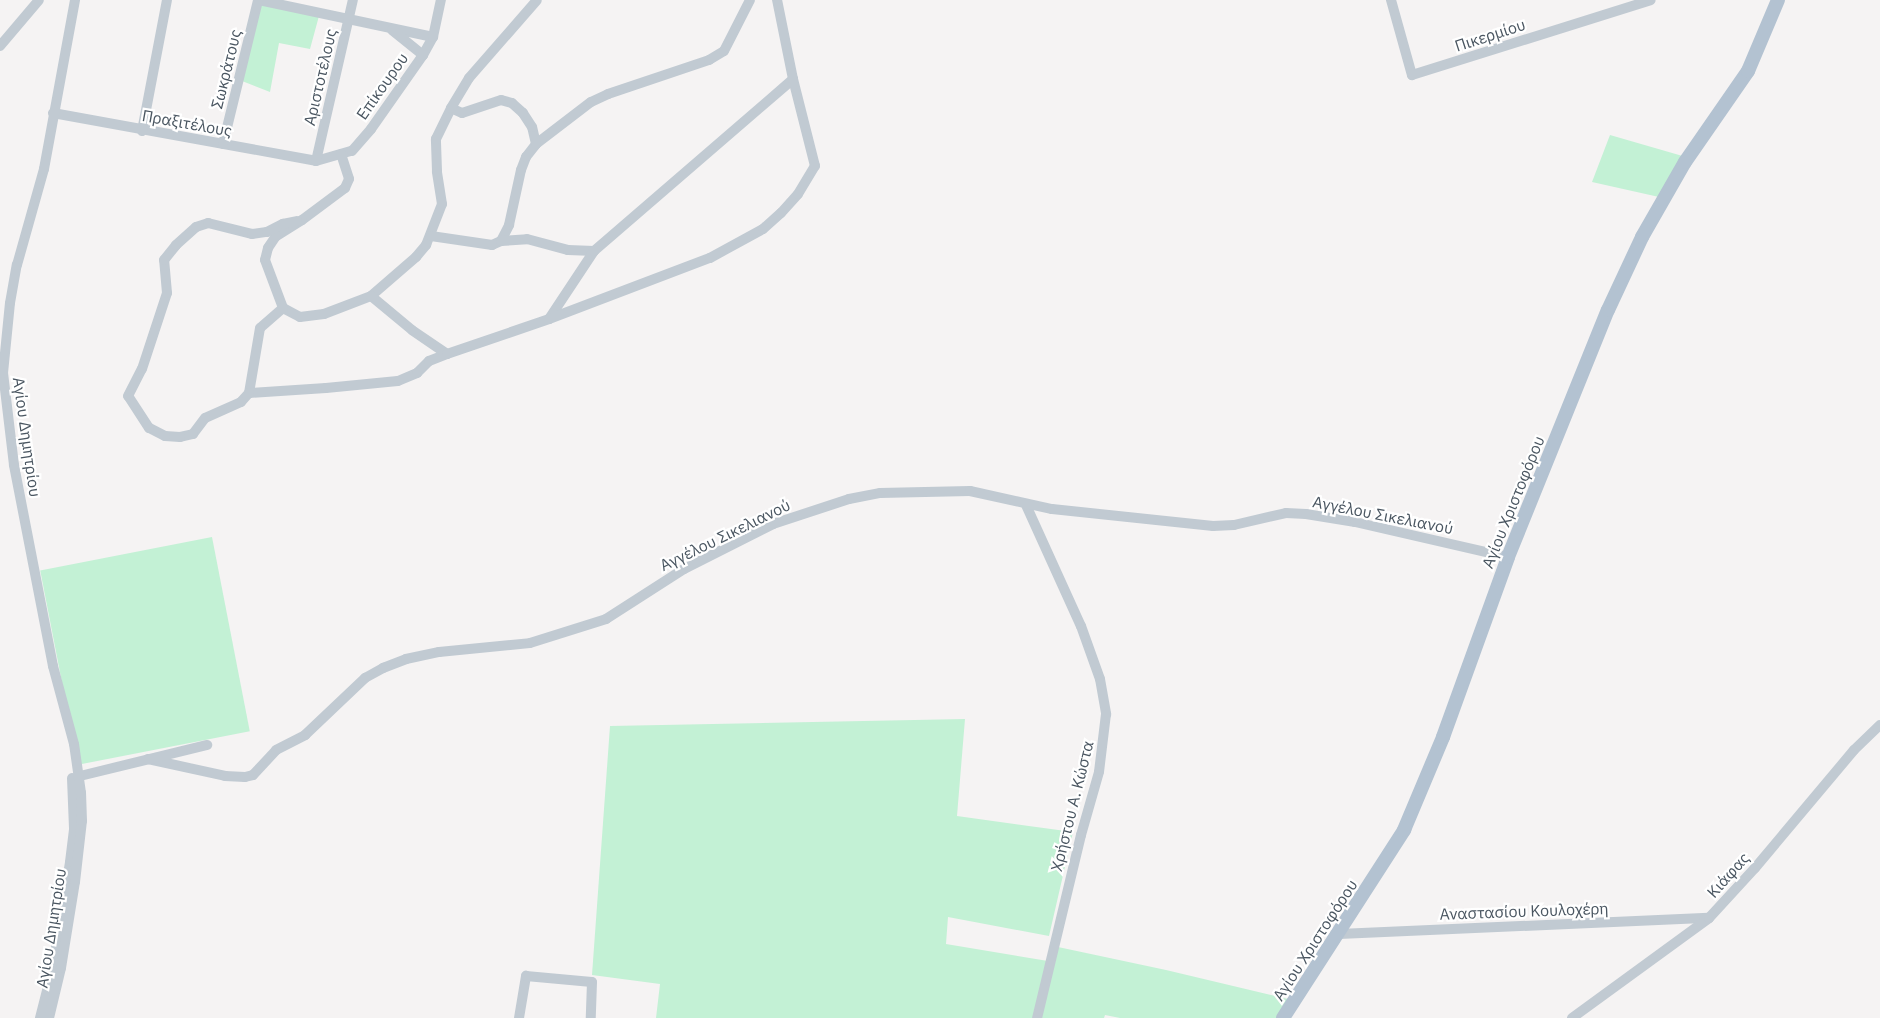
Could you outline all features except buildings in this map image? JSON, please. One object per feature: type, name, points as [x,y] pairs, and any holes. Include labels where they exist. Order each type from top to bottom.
[{"type":"main road","name":"Αγίου Χριστοφόρου","points":[[1283,1018],[1404,830],[1443,737],[1508,557],[1608,310],[1642,237],[1685,162],[1748,71],[1778,0]]},
{"type":"street","points":[[0,46],[39,0]]},
{"type":"street","name":"Αγίου Δημητρίου","points":[[40,1018],[52,971],[74,828],[72,778],[53,679],[53,666],[9,441],[3,373],[10,303],[17,265],[44,169],[75,0]]},
{"type":"street","points":[[142,131],[167,0]]},
{"type":"street","points":[[258,0],[433,37]]},
{"type":"street","name":"Σωκράτους","points":[[223,144],[258,0]]},
{"type":"street","name":"Αριστοτέλους","points":[[316,161],[353,0]]},
{"type":"street","name":"Επίκουρου","points":[[316,161],[352,151],[371,129],[433,37],[441,0]]},
{"type":"street","points":[[341,154],[349,179],[345,188],[276,236],[268,248],[265,261],[283,308],[300,316],[324,314],[371,296],[416,257],[431,236],[442,204],[437,171],[436,139],[469,78],[537,0]]},
{"type":"street","points":[[501,241],[509,225],[521,170],[526,157],[536,144],[591,102],[717,56],[724,51],[750,0]]},
{"type":"street","points":[[249,393],[398,381],[417,373],[429,361],[549,319],[710,258],[763,229],[798,194],[815,166],[793,79],[777,0]]},
{"type":"street","name":"Πικερμίου","points":[[1391,0],[1412,75],[1623,4],[1651,0]]},
{"type":"street","points":[[392,30],[423,55]]},
{"type":"street","points":[[549,319],[594,251],[793,79]]},
{"type":"street","points":[[452,108],[462,113],[501,100],[512,103],[523,113],[532,128],[536,144]]},
{"type":"street","name":"Πραξιτέλους","points":[[53,114],[316,161]]},
{"type":"street","points":[[283,308],[260,328],[249,393],[241,402],[205,418],[193,434],[180,437],[165,436],[149,428],[128,396],[142,369],[167,292],[164,260],[176,245],[196,227],[208,223],[252,234],[267,232],[283,224],[302,220]]},
{"type":"street","points":[[431,236],[492,245],[501,241],[526,239],[559,249],[594,251]]},
{"type":"street","points":[[371,296],[412,330],[447,354]]},
{"type":"street","name":"Αγγέλου Σικελιανού","points":[[148,759],[225,776],[253,775],[276,750],[305,735],[365,678],[382,668],[439,652],[530,643],[606,619],[684,569],[773,524],[849,499],[914,490],[961,491],[1001,497],[1026,505],[1213,526],[1234,525],[1286,513],[1306,514],[1355,522],[1508,557]]},
{"type":"street","name":"Χρήστου Α. Κώστα","points":[[1026,505],[1081,626],[1100,679],[1106,714],[1099,772],[1080,835],[1037,1018]]},
{"type":"street","name":"Αγίου Δημητρίου","points":[[50,1018],[75,882],[82,821],[80,776],[59,678],[53,666]]},
{"type":"street","name":"Κιάφας","points":[[1572,1018],[1709,918],[1755,868],[1854,750],[1880,725]]},
{"type":"street","name":"Αγγέλου Σικελιανού","points":[[80,776],[207,745]]},
{"type":"street","name":"Αναστασίου Κουλοχέρη","points":[[1339,934],[1566,926],[1709,918]]},
{"type":"street","points":[[519,1018],[526,976],[592,982],[591,1018]]},
{"type":"green space","points":[[262,0],[319,16],[310,49],[279,43],[270,92],[242,81]]},
{"type":"green space","points":[[1610,135],[1686,157],[1659,197],[1592,182]]},
{"type":"green space","points":[[212,537],[250,731],[78,765],[40,570]]},
{"type":"green space","points":[[965,719],[957,816],[1073,832],[1049,936],[948,917],[946,944],[1054,962],[1058,947],[1166,970],[1292,1000],[1280,1018],[1120,1018],[1105,1015],[1104,1018],[656,1018],[660,984],[592,975],[610,726]]}]
